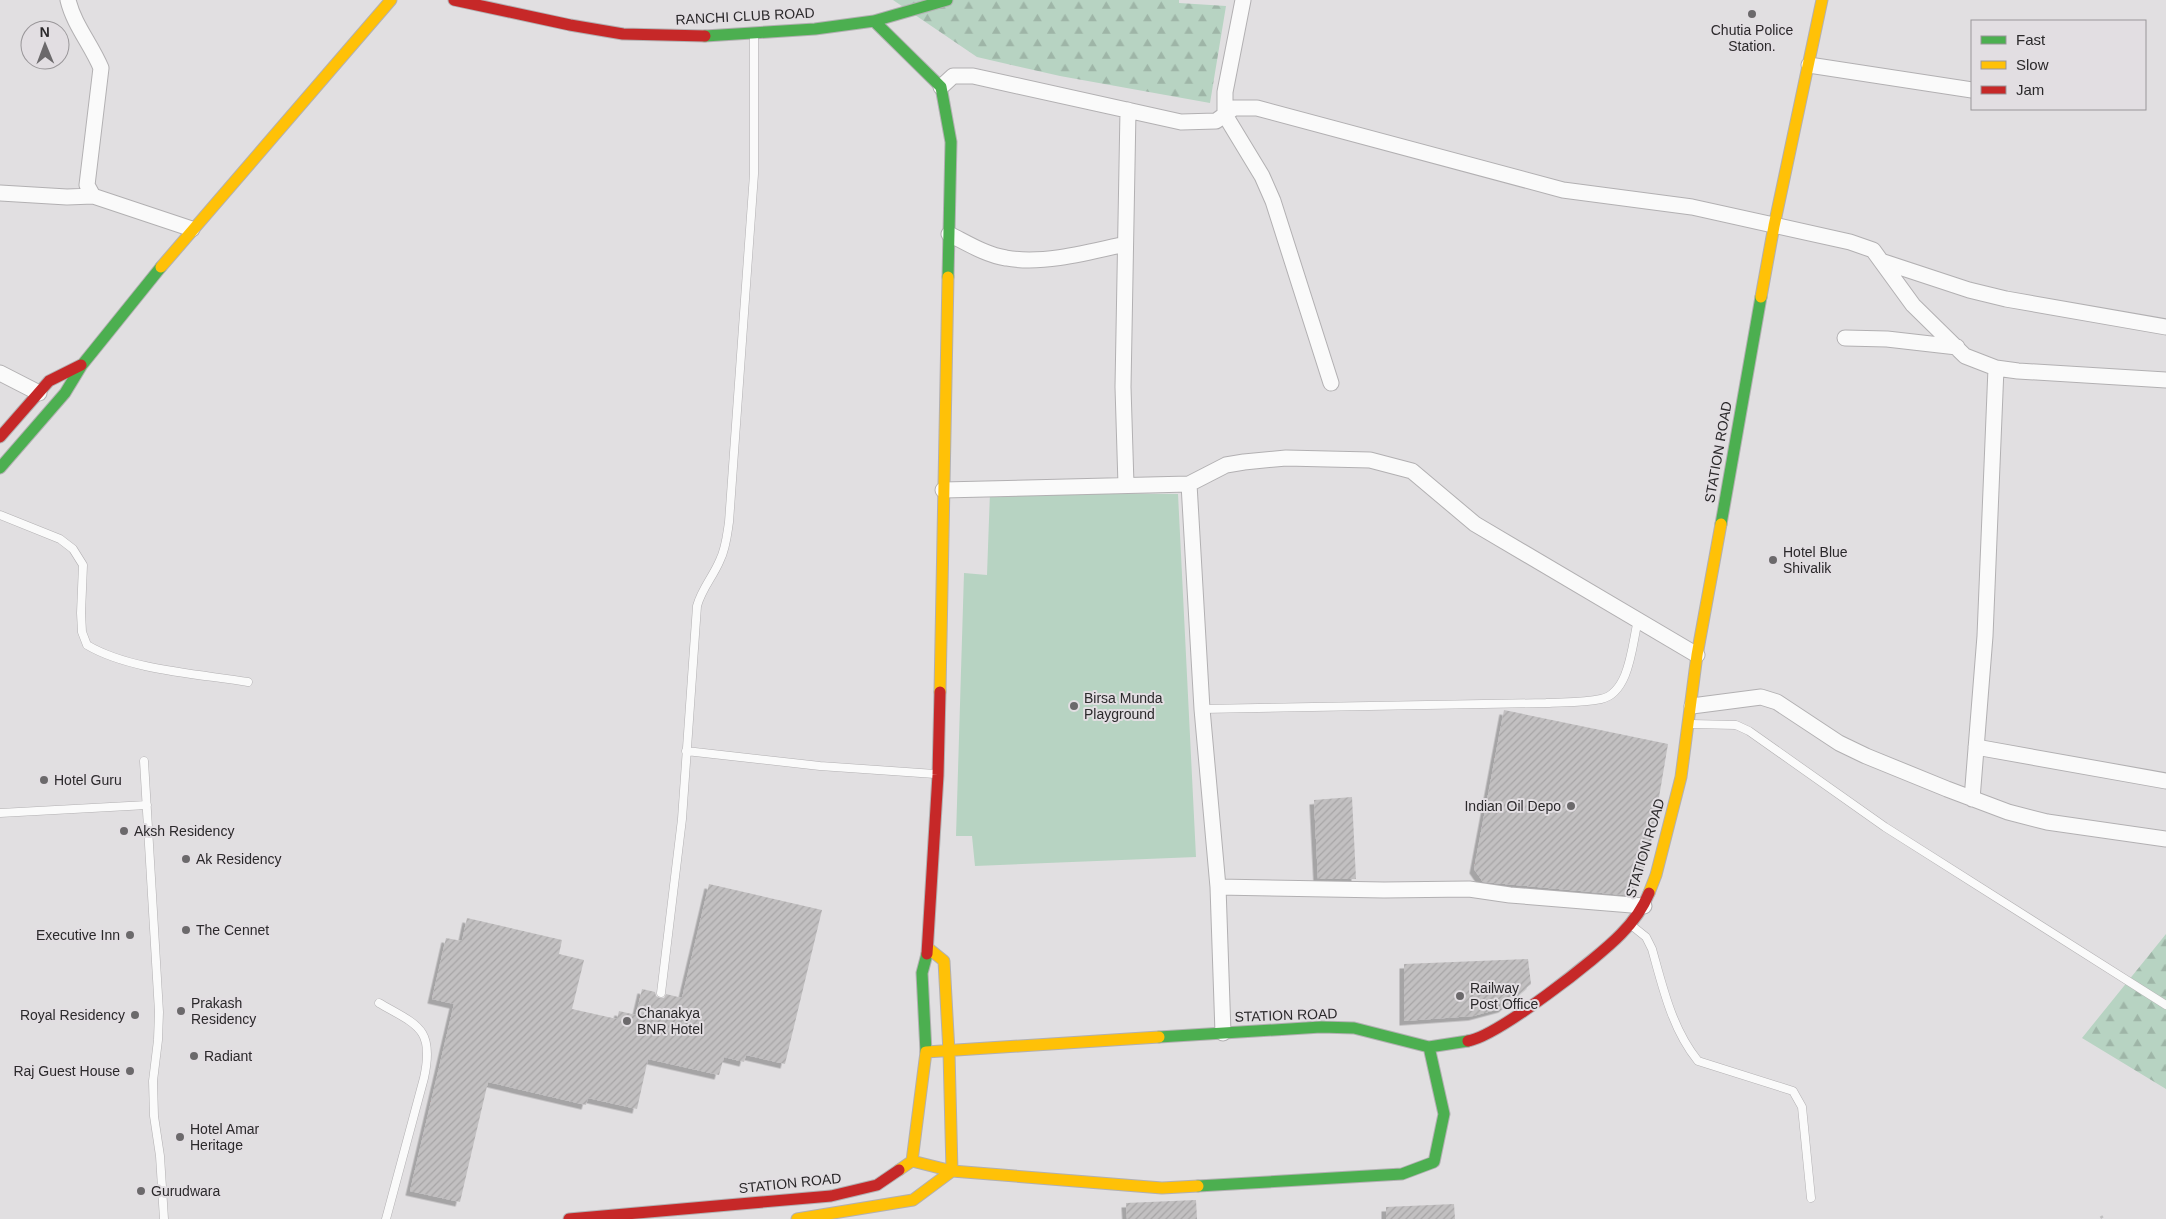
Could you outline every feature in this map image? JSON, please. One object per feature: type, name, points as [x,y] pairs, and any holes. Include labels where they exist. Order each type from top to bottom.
[{"type":"street","points":[[68,0],[72,17],[94,52],[101,68],[86,185],[93,196]]},
{"type":"street","points":[[0,468],[65,393],[82,365],[192,228],[391,0]]},
{"type":"street","name":"RANCHI CLUB ROAD","points":[[454,0],[570,26],[623,34],[710,36],[815,29],[874,21],[947,0]]},
{"type":"street","points":[[1243,0],[1225,92],[1225,115],[1262,176],[1273,201],[1331,383]]},
{"type":"street","name":"STATION ROAD","points":[[926,1052],[1321,1027],[1354,1028],[1430,1047],[1474,1040],[1503,1025],[1567,979],[1621,934],[1630,924],[1644,906],[1658,865],[1681,777],[1692,706],[1697,655],[1774,226],[1822,0]]},
{"type":"street","points":[[874,21],[941,86],[951,142],[938,775],[928,948],[922,973],[926,1052],[912,1161],[952,1171],[1162,1188],[1402,1174],[1434,1162],[1444,1114],[1430,1047]]},
{"type":"street","points":[[1809,65],[1971,90]]},
{"type":"street","points":[[941,86],[954,76],[973,76],[1181,122],[1216,121],[1234,108],[1257,108],[1563,190],[1692,207],[1850,242],[1873,250],[1884,262],[1913,305],[1965,356],[1996,368],[2018,371],[2166,380]]},
{"type":"street","points":[[1126,485],[1123,387],[1128,110]]},
{"type":"street","points":[[0,193],[67,197],[93,196],[192,228]]},
{"type":"street","points":[[949,234],[987,252],[1006,258],[1037,260],[1125,244]]},
{"type":"street","points":[[1884,262],[1969,290],[2006,299],[2166,327]]},
{"type":"street","points":[[1845,338],[1887,339],[1957,347]]},
{"type":"street","points":[[0,437],[49,381],[82,365]]},
{"type":"street","points":[[0,447],[56,384],[82,365]]},
{"type":"street","points":[[0,478],[70,397],[82,365]]},
{"type":"street","points":[[1972,798],[1985,636],[1996,368]]},
{"type":"street","points":[[0,373],[39,393]]},
{"type":"street","points":[[944,490],[1189,484],[1212,471],[1244,462],[1286,458],[1339,458],[1370,460],[1389,464],[1412,471],[1475,524],[1697,655]]},
{"type":"street","points":[[1189,484],[1202,709],[1218,887],[1223,1033]]},
{"type":"street","points":[[1692,706],[1761,697],[1777,702],[1838,743],[1897,769],[2008,812],[2047,822],[2166,839]]},
{"type":"street","points":[[1976,747],[2166,781]]},
{"type":"street","points":[[1218,887],[1384,890],[1469,888],[1510,895],[1644,906]]},
{"type":"street","points":[[928,948],[944,961],[949,1052],[952,1171]]},
{"type":"street","name":"STATION ROAD","points":[[569,1219],[831,1196],[877,1185],[912,1161]]},
{"type":"street","points":[[797,1219],[913,1200],[952,1171]]},
{"type":"lane","points":[[662,993],[682,819],[698,606],[701,593],[720,561],[725,547],[729,522],[754,174],[754,33]]},
{"type":"lane","points":[[0,515],[60,538],[73,549],[83,565],[80,613],[82,632],[87,646],[116,658],[145,665],[248,682]]},
{"type":"lane","points":[[1202,709],[1536,703],[1602,699],[1615,692],[1624,680],[1638,620]]},
{"type":"lane","points":[[1689,724],[1736,725],[1749,730],[1885,827],[2166,1005]]},
{"type":"lane","points":[[686,751],[820,766],[938,775]]},
{"type":"lane","points":[[144,762],[159,1012],[154,1081],[154,1116],[160,1156],[164,1219]]},
{"type":"lane","points":[[0,813],[146,805]]},
{"type":"lane","points":[[1630,924],[1646,937],[1652,949],[1676,1028],[1698,1061],[1793,1091],[1802,1107],[1811,1198]]},
{"type":"lane","points":[[379,1003],[418,1025],[425,1035],[428,1063],[386,1219]]},
{"type":"green space","points":[[893,0],[1179,0],[1179,3],[1226,6],[1210,103],[1060,76],[977,57]]},
{"type":"green space","name":"Birsa Munda Playground","points":[[990,492],[1178,494],[1196,857],[975,866],[972,836],[956,836],[964,573],[987,575]]},
{"type":"green space","points":[[2166,934],[2166,1089],[2082,1038]]},
{"type":"building","name":"Indian Oil Depo","points":[[1504,710],[1668,744],[1652,839],[1634,896],[1483,882],[1474,869]]},
{"type":"building","points":[[1352,797],[1356,879],[1318,879],[1314,800]]},
{"type":"building","points":[[709,884],[822,910],[785,1064],[746,1055],[744,1062],[724,1057],[719,1075],[648,1059],[637,1109],[588,1098],[586,1105],[488,1082],[460,1202],[410,1191],[454,1004],[432,999],[446,938],[462,941],[467,918],[562,940],[559,954],[584,960],[572,1009],[617,1019],[619,1011],[636,1015],[642,989],[655,992],[656,996],[660,998],[664,998],[666,994],[682,998]]},
{"type":"building","name":"Railway Post Office","points":[[1528,959],[1531,984],[1503,1008],[1473,1016],[1404,1021],[1404,964]]},
{"type":"building","points":[[1196,1200],[1197,1219],[1127,1219],[1126,1203]]},
{"type":"building","points":[[1454,1204],[1455,1219],[1386,1219],[1386,1207]]},
{"type":"traffic: fast","points":[[705,36],[815,29],[874,21],[947,0]]},
{"type":"traffic: fast","points":[[874,21],[941,87],[951,142],[948,277]]},
{"type":"traffic: fast","points":[[0,468],[65,393],[82,365],[161,267]]},
{"type":"traffic: fast","points":[[1721,524],[1761,297]]},
{"type":"traffic: fast","points":[[926,1052],[922,973],[927,954]]},
{"type":"traffic: fast","points":[[1159,1037],[1321,1027],[1354,1028],[1429,1047],[1468,1041]]},
{"type":"traffic: fast","points":[[1198,1186],[1402,1174],[1434,1162],[1444,1114],[1429,1047]]},
{"type":"traffic: slow","points":[[161,267],[391,0]]},
{"type":"traffic: slow","points":[[1761,297],[1774,226],[1822,0]]},
{"type":"traffic: slow","points":[[940,692],[948,277]]},
{"type":"traffic: slow","points":[[1649,893],[1656,875],[1681,777],[1697,655],[1721,524]]},
{"type":"traffic: slow","points":[[797,1219],[913,1200],[952,1171],[949,1052],[944,961],[928,948]]},
{"type":"traffic: slow","points":[[899,1170],[912,1161],[926,1052],[1159,1037]]},
{"type":"traffic: slow","points":[[912,1161],[952,1171],[1162,1188],[1198,1186]]},
{"type":"traffic: jam","points":[[454,0],[570,25],[623,34],[705,36]]},
{"type":"traffic: jam","points":[[0,437],[49,381],[81,365]]},
{"type":"traffic: jam","points":[[927,954],[938,775],[940,692]]},
{"type":"traffic: jam","points":[[1468,1041],[1501,1026],[1524,1011],[1592,960],[1630,925],[1649,893]]},
{"type":"traffic: jam","points":[[569,1219],[831,1196],[877,1185],[899,1170]]},
{"type":"place","name":"Chutia Police Station.","points":[[1752,14]]},
{"type":"place","name":"Hotel Blue Shivalik","points":[[1773,560]]},
{"type":"place","name":"Birsa Munda Playground","points":[[1074,706]]},
{"type":"place","name":"Hotel Guru","points":[[44,780]]},
{"type":"place","name":"Indian Oil Depo","points":[[1571,806]]},
{"type":"place","name":"Aksh Residency","points":[[124,831]]},
{"type":"place","name":"Ak Residency","points":[[186,859]]},
{"type":"place","name":"The Cennet","points":[[186,930]]},
{"type":"place","name":"Executive Inn","points":[[130,935]]},
{"type":"place","name":"Railway Post Office","points":[[1460,996]]},
{"type":"place","name":"Prakash Residency","points":[[181,1011]]},
{"type":"place","name":"Royal Residency","points":[[135,1015]]},
{"type":"place","name":"Chanakya BNR Hotel","points":[[627,1021]]},
{"type":"place","name":"Radiant","points":[[194,1056]]},
{"type":"place","name":"Raj Guest House","points":[[130,1071]]},
{"type":"place","name":"Hotel Amar Heritage","points":[[180,1137]]},
{"type":"place","name":"Gurudwara","points":[[141,1191]]}]
